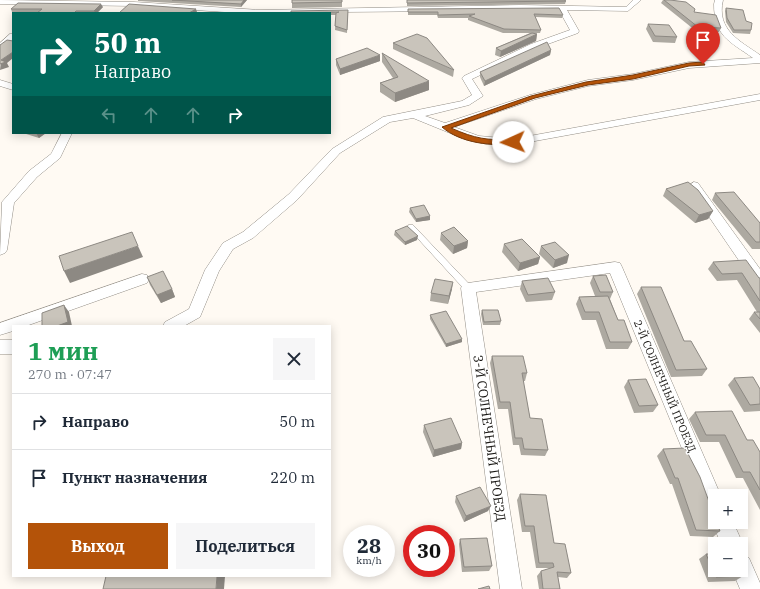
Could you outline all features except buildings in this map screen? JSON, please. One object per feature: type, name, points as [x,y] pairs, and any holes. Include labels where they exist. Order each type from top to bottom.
[{"type":"street","points":[[0,2],[50,4],[134,4],[260,12],[331,12],[562,8],[628,9],[637,0]]},
{"type":"street","points":[[719,0],[718,13],[722,30],[760,60]]},
{"type":"street","points":[[41,12],[50,4]]},
{"type":"street","points":[[174,325],[194,314],[212,270],[228,246],[248,234],[293,197],[336,151],[387,119],[414,115],[465,103],[478,96],[467,78],[549,39],[575,31],[562,8]]},
{"type":"street","points":[[0,47],[12,37]]},
{"type":"street","points":[[445,127],[533,97],[588,83],[633,77],[689,65],[760,60]]},
{"type":"street","points":[[0,83],[12,87]]},
{"type":"street","points":[[414,115],[464,136],[487,142],[513,142],[760,97]]},
{"type":"street","points":[[0,250],[8,202],[33,174],[56,156],[67,134]]},
{"type":"street","points":[[694,186],[760,280]]},
{"type":"street","name":"2-Й СОЛНЕЧНЫЙ ПРОЕЗД","points":[[468,288],[614,267],[708,489]]},
{"type":"street","points":[[0,329],[142,279]]},
{"type":"street","name":"3-Й СОЛНЕЧНЫЙ ПРОЕЗД","points":[[468,288],[511,589]]},
{"type":"street","points":[[0,347],[12,347]]},
{"type":"street","points":[[746,577],[751,589]]},
{"type":"lane","points":[[411,227],[468,288]]},
{"type":"route","points":[[513,142],[487,142],[464,136],[445,127],[533,97],[588,83],[633,77],[689,65],[703,64]]}]
